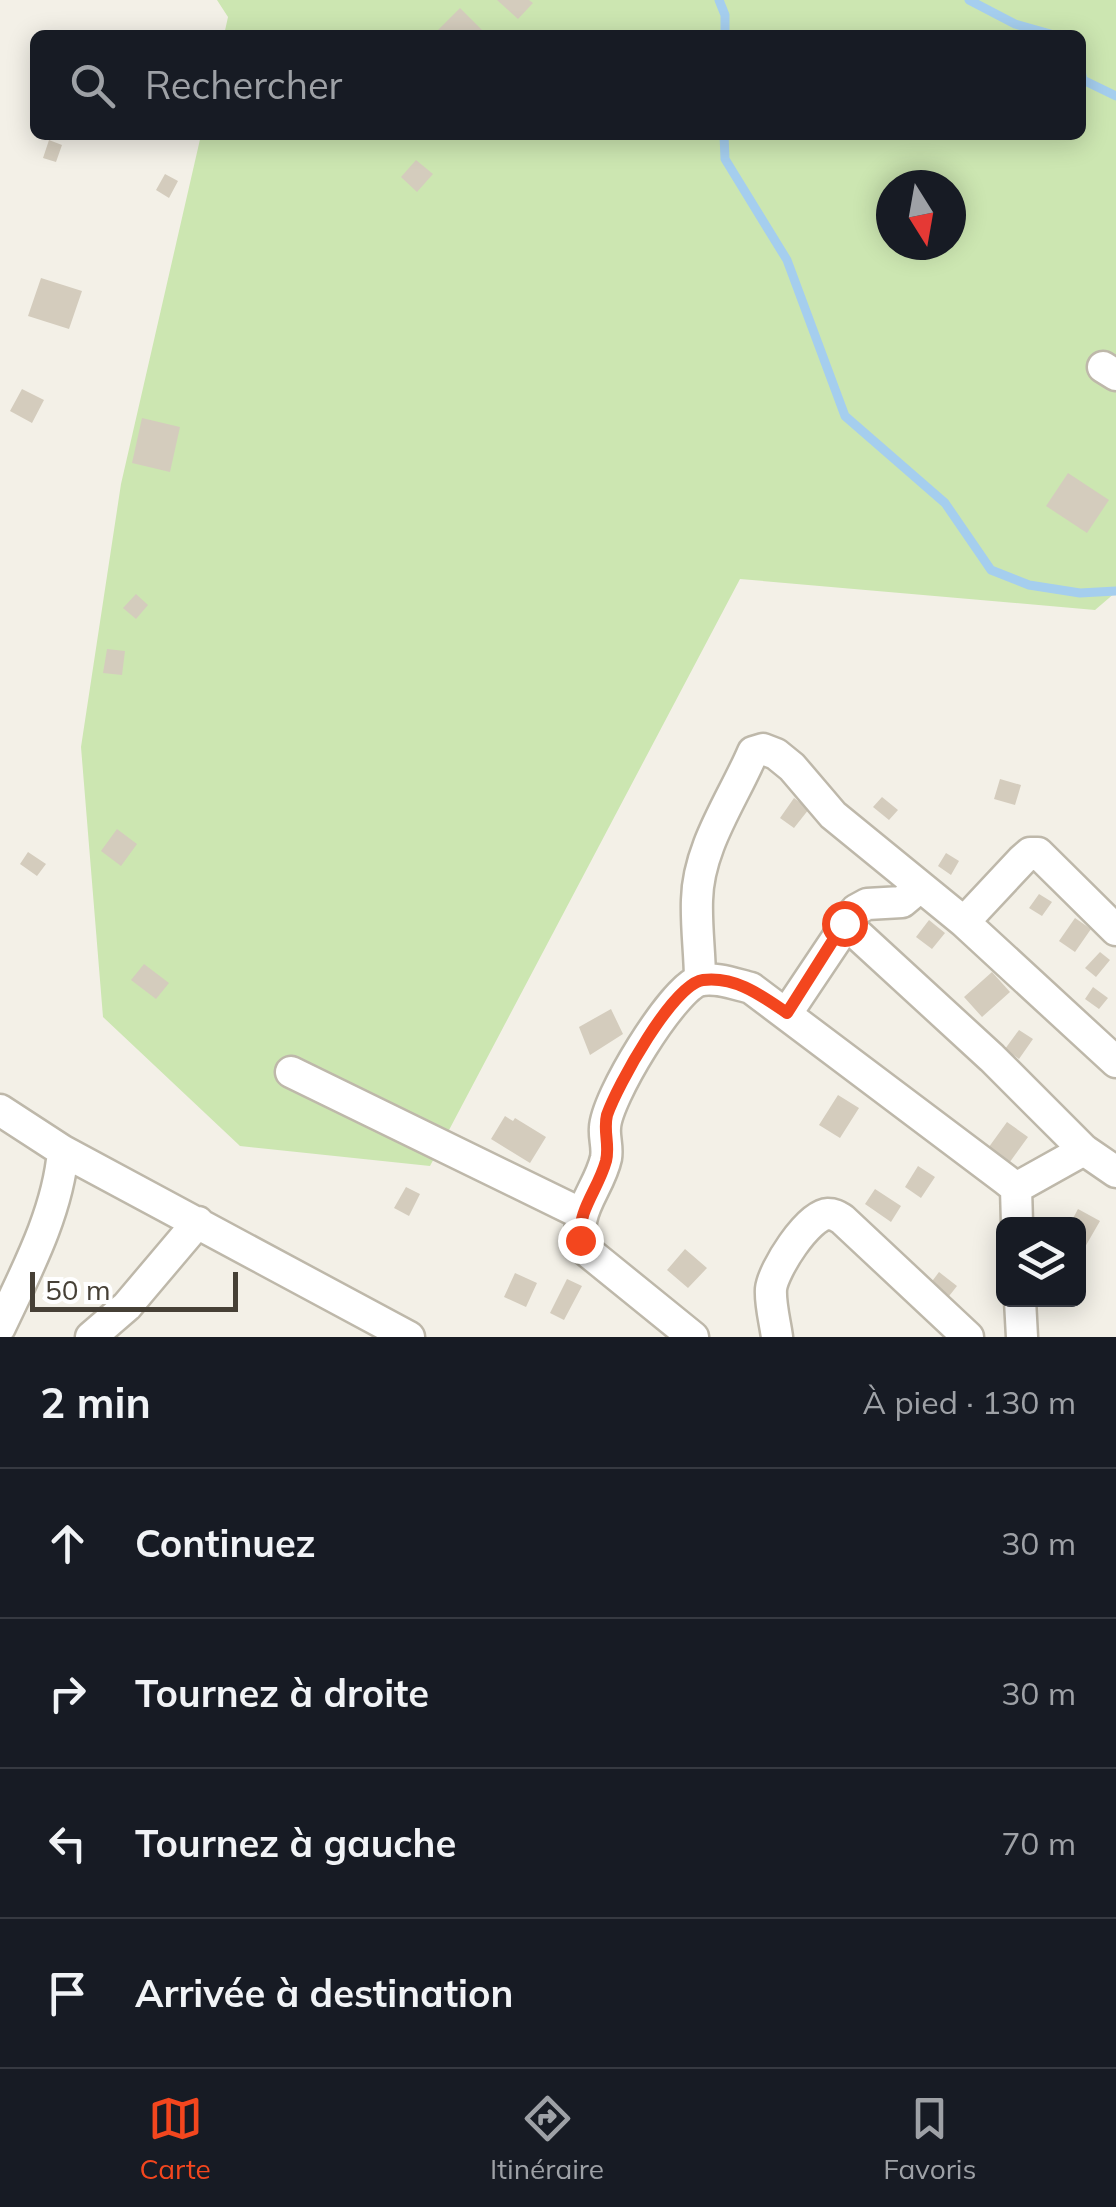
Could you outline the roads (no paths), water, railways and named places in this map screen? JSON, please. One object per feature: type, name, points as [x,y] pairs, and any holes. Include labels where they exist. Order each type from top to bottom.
[{"type":"street","points":[[700,980],[697,898],[720,816],[753,752],[764,748],[792,767],[833,815],[964,922],[1116,1062]]},
{"type":"street","points":[[964,922],[1022,860],[1030,853],[1038,853],[1116,930]]},
{"type":"street","points":[[787,1013],[856,910],[867,904],[893,905],[920,887]]},
{"type":"street","points":[[844,923],[992,1058],[1084,1150],[1116,1172]]},
{"type":"street","points":[[693,1337],[587,1251],[580,1240],[582,1214],[606,1162],[604,1129],[617,1093],[647,1037],[685,990],[700,980],[751,988],[1016,1188]]},
{"type":"street","points":[[291,1072],[582,1214]]},
{"type":"street","points":[[0,1110],[63,1151],[410,1337]]},
{"type":"street","points":[[1016,1188],[1084,1150]]},
{"type":"street","points":[[0,1326],[31,1261],[60,1177],[63,1151]]},
{"type":"street","points":[[1016,1188],[1017,1217]]},
{"type":"street","points":[[777,1337],[770,1291],[776,1268],[807,1228],[822,1215],[832,1214],[968,1337]]},
{"type":"street","points":[[92,1337],[127,1306],[198,1222]]},
{"type":"street","points":[[1020,1307],[1022,1337]]},
{"type":"waterway","points":[[719,0],[725,30]]},
{"type":"waterway","points":[[969,0],[1015,24],[1036,30]]},
{"type":"waterway","points":[[1086,81],[1116,96]]},
{"type":"waterway","points":[[724,140],[725,159],[787,260],[845,416],[945,503],[991,570],[1029,585],[1080,593],[1116,591]]}]
